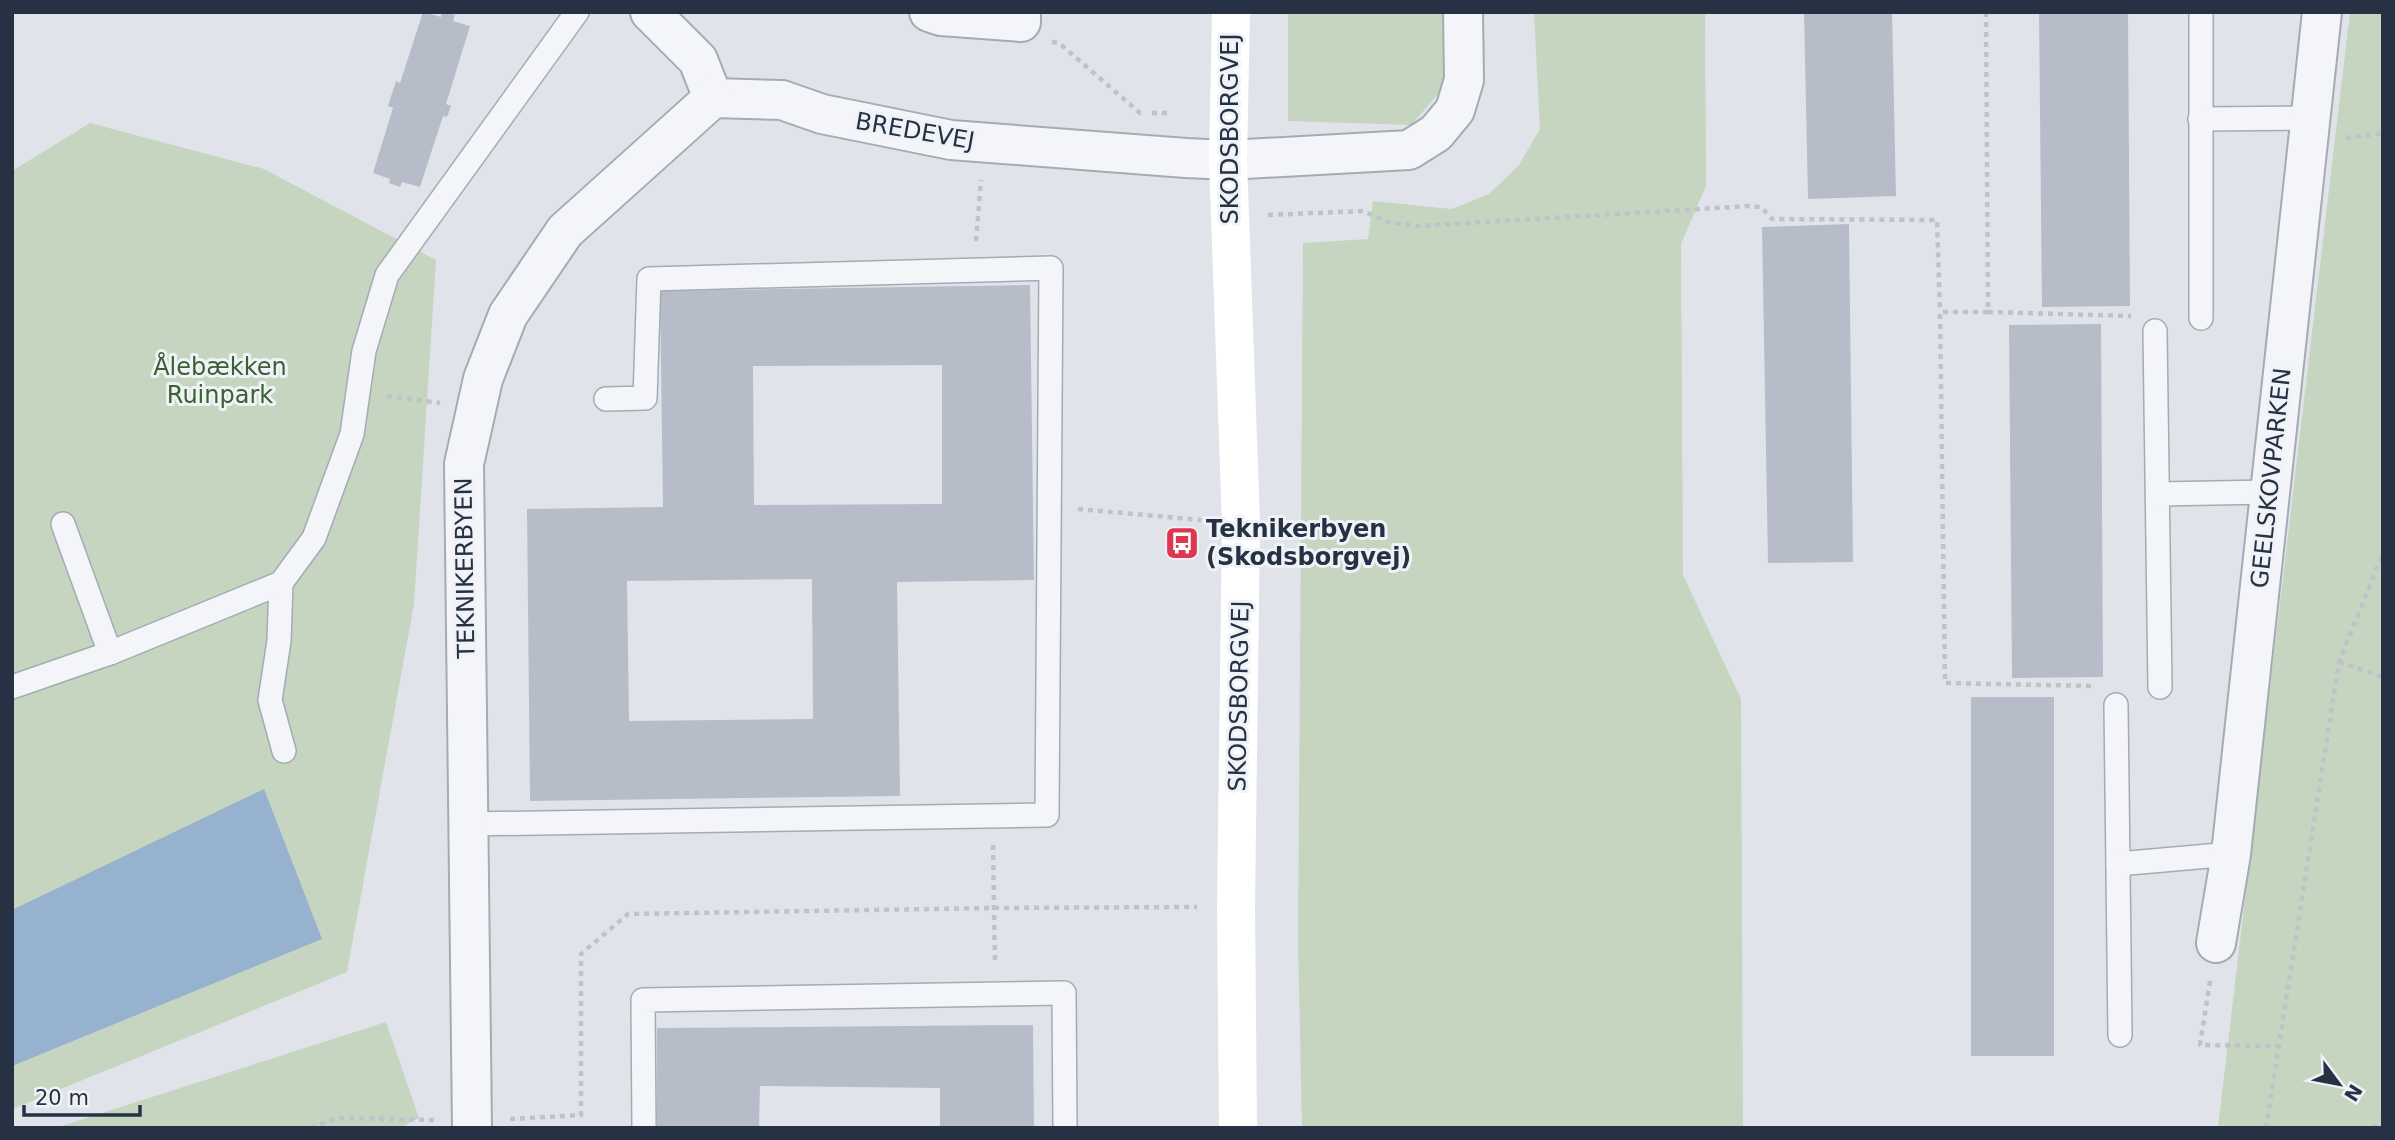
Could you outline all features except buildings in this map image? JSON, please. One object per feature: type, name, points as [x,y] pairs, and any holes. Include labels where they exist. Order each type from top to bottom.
[{"type":"street","points":[[650,12],[698,60],[713,98]]},
{"type":"street","points":[[929,12],[941,16],[1021,17]]},
{"type":"street","name":"SKODSBORGVEJ","points":[[1231,12],[1229,217],[1241,523],[1236,908],[1238,1128]]},
{"type":"street","points":[[1228,160],[1409,150],[1436,133],[1455,110],[1464,80],[1463,12]]},
{"type":"street","name":"GEELSKOVPARKEN","points":[[2216,943],[2231,854],[2322,12]]},
{"type":"street","name":"BREDEVEJ","points":[[713,98],[782,100],[835,117],[951,141],[1228,160]]},
{"type":"street","name":"TEKNIKERBYEN","points":[[472,1125],[464,464],[483,379],[508,315],[565,231],[713,98]]},
{"type":"lane","points":[[12,687],[110,653],[282,583],[314,538],[352,434],[364,351],[387,275],[577,12]]},
{"type":"lane","points":[[2200,12],[2201,318]]},
{"type":"lane","points":[[2200,119],[2311,118]]},
{"type":"lane","points":[[468,824],[1047,815],[1051,268],[649,279],[645,398],[606,399]]},
{"type":"lane","points":[[2155,331],[2160,687]]},
{"type":"lane","points":[[2158,494],[2270,492]]},
{"type":"lane","points":[[64,524],[110,653]]},
{"type":"lane","points":[[282,583],[279,641],[270,700],[284,751]]},
{"type":"lane","points":[[2116,705],[2120,1035]]},
{"type":"lane","points":[[2118,864],[2231,854]]},
{"type":"lane","points":[[644,1128],[643,1000],[1064,993],[1065,1128]]},
{"type":"path","points":[[1986,12],[1988,312]]},
{"type":"path","points":[[1021,17],[1037,39],[1059,43],[1140,113],[1167,113],[1166,156]]},
{"type":"path","points":[[973,270],[985,143]]},
{"type":"path","points":[[1229,217],[1363,211],[1387,222],[1418,226],[1749,206],[1761,207],[1772,219],[1937,220],[1945,683],[2160,687]]},
{"type":"path","points":[[1940,313],[2134,317]]},
{"type":"path","points":[[358,393],[477,407]]},
{"type":"path","points":[[1049,506],[1241,523]]},
{"type":"path","points":[[2266,1128],[2339,662],[2383,553]]},
{"type":"path","points":[[2339,662],[2383,677]]},
{"type":"path","points":[[992,816],[996,994]]},
{"type":"path","points":[[311,1128],[337,1118],[472,1125],[581,1115],[581,954],[628,914],[993,908],[1236,908]]},
{"type":"path","points":[[2216,943],[2200,1045],[2278,1046]]},
{"type":"path","points":[[2373,1128],[2383,1119]]},
{"type":"green space","points":[[1288,12],[1444,12],[1445,86],[1411,125],[1288,121]]},
{"type":"green space","points":[[1534,12],[1705,12],[1706,186],[1681,244],[1683,575],[1741,699],[1743,1128],[1302,1128],[1298,942],[1303,243],[1368,239],[1373,201],[1452,209],[1489,194],[1519,165],[1540,129]]},
{"type":"green space","points":[[2350,12],[2383,12],[2383,1128],[2204,1128],[2218,1127]]},
{"type":"green space","name":"Ålebækken Ruinpark","points":[[90,123],[264,169],[436,260],[414,604],[347,972],[12,1109],[12,171]]},
{"type":"green space","points":[[386,1022],[419,1118],[400,1128],[55,1128]]},
{"type":"water","points":[[264,789],[322,939],[12,1066],[12,910]]},
{"type":"place","name":"Teknikerbyen (Skodsborgvej)","points":[[1182,543]]}]
